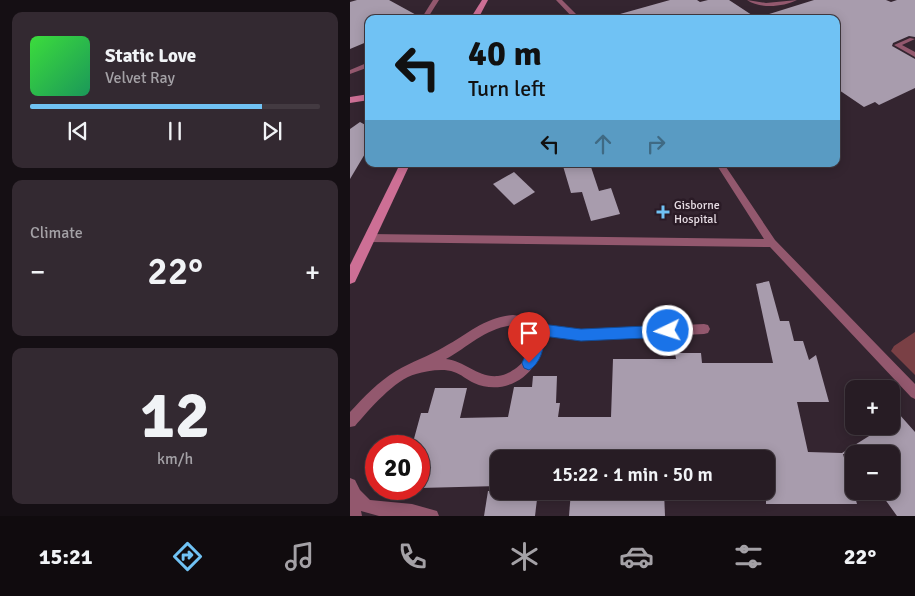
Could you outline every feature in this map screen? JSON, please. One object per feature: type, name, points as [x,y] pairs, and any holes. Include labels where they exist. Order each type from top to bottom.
[{"type":"main road","points":[[476,15],[485,0]]},
{"type":"main road","points":[[350,100],[365,98]]},
{"type":"main road","points":[[350,278],[404,167]]},
{"type":"lane","points":[[427,15],[436,0]]},
{"type":"lane","points":[[558,0],[574,15]]},
{"type":"lane","points":[[750,0],[770,6],[794,0]]},
{"type":"lane","points":[[912,39],[897,45],[915,55]]},
{"type":"lane","points":[[350,72],[365,66]]},
{"type":"lane","points":[[722,167],[772,244],[915,393]]},
{"type":"lane","points":[[369,238],[772,244]]},
{"type":"lane","points":[[350,421],[395,379],[443,354],[482,327],[499,320],[523,320],[534,329],[538,340],[536,351],[522,372],[510,379],[495,382],[481,380],[455,366],[440,364],[417,368]]},
{"type":"lane","points":[[534,329],[581,335],[704,329]]},
{"type":"lane","points":[[350,486],[355,516]]},
{"type":"lane","points":[[350,486],[354,496],[365,505],[376,510],[405,510],[432,516]]},
{"type":"shaded area","points":[[915,332],[915,375],[891,351],[894,346]]},
{"type":"building","points":[[357,0],[389,0],[416,15],[365,15],[365,43],[350,49],[350,2]]},
{"type":"building","points":[[670,0],[697,0],[700,2],[729,0],[752,15],[620,15]]},
{"type":"building","points":[[814,0],[886,0],[891,2],[915,0],[915,37],[909,36],[893,43],[892,46],[915,59],[915,88],[879,105],[875,102],[864,107],[840,91],[840,15],[766,15]]},
{"type":"building","points":[[360,122],[365,125],[365,154],[350,179],[350,129]]},
{"type":"building","points":[[563,167],[591,167],[599,191],[611,188],[620,214],[591,221],[582,192],[571,193]]},
{"type":"building","points":[[514,172],[535,192],[514,205],[493,184]]},
{"type":"building","points":[[769,281],[780,321],[789,321],[794,341],[803,341],[809,360],[816,355],[829,402],[797,402],[808,452],[842,453],[845,451],[845,454],[843,454],[845,461],[845,500],[856,500],[857,504],[766,504],[766,500],[775,500],[775,450],[490,450],[490,486],[430,488],[430,435],[415,435],[421,413],[428,413],[435,388],[467,388],[460,418],[508,417],[514,387],[532,387],[533,376],[557,376],[556,403],[560,403],[558,417],[611,417],[613,359],[676,359],[675,353],[701,353],[702,363],[773,363],[756,284]]},
{"type":"building","points":[[900,415],[915,432],[915,516],[897,516],[885,500],[900,500],[900,445],[855,445],[871,435],[900,435]]},
{"type":"building","points":[[488,491],[490,491],[490,500],[537,500],[535,516],[484,516]]},
{"type":"building","points":[[570,500],[664,500],[665,516],[569,516]]},
{"type":"place","name":"Gisborne Hospital","points":[[663,212]]},
{"type":"route","points":[[529,363],[536,351],[538,340],[534,329],[559,334],[581,335],[668,331]]}]
